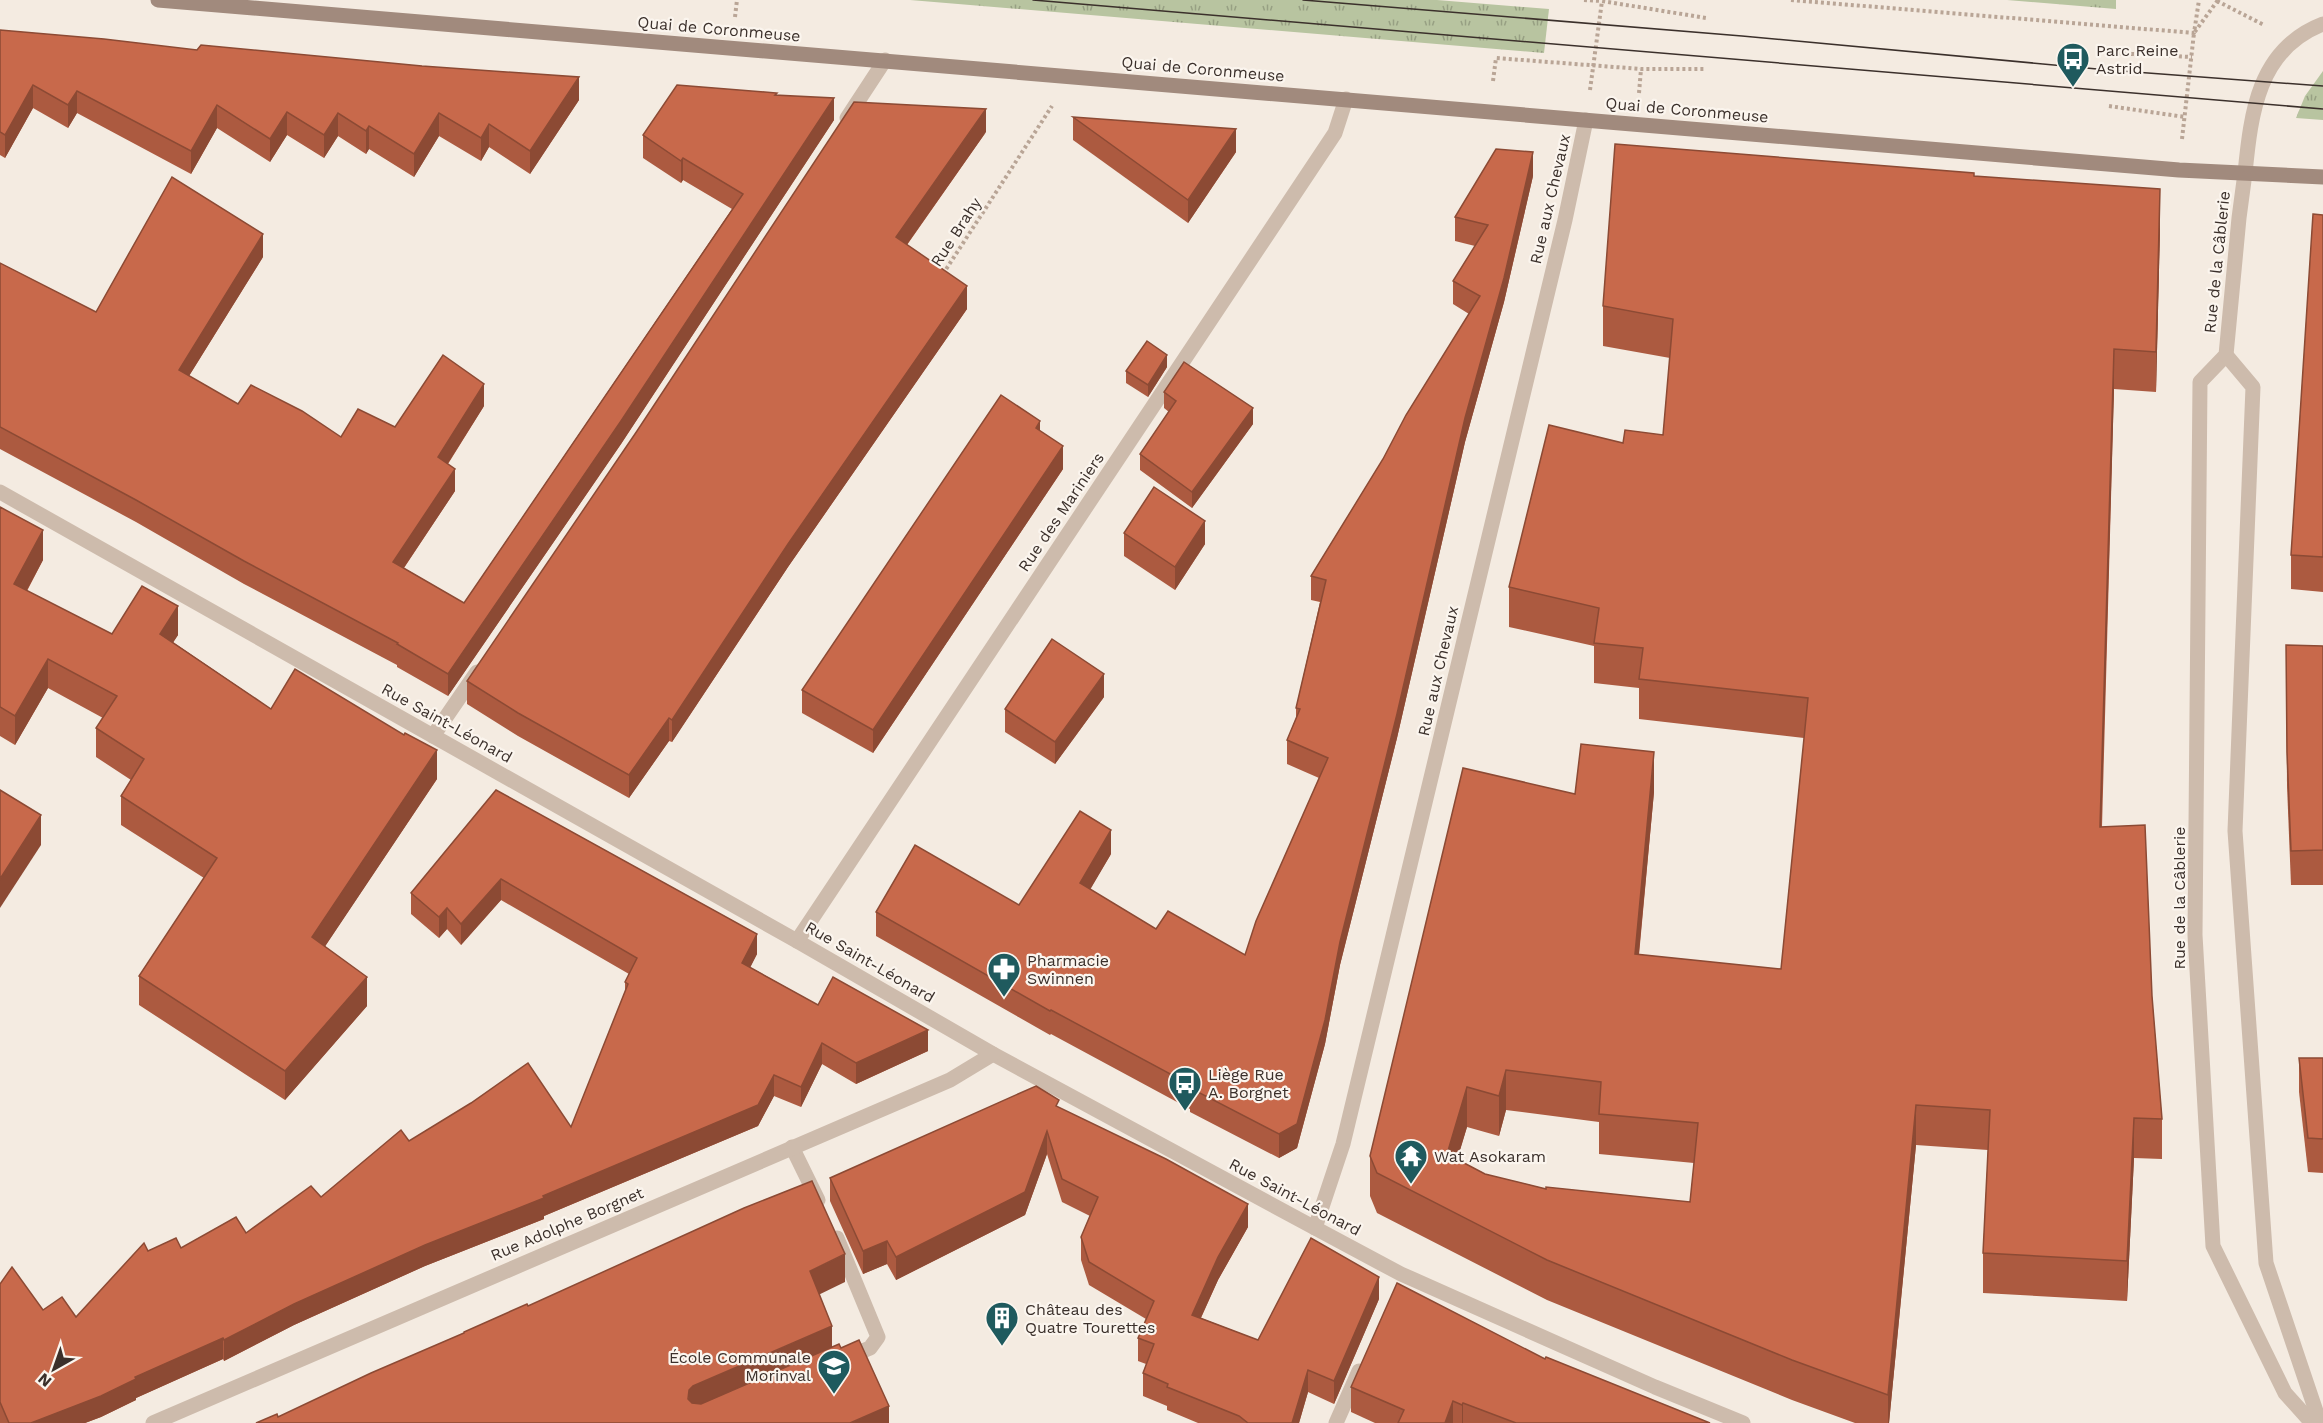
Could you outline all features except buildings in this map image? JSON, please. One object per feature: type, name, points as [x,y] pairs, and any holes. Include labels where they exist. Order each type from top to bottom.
[{"type":"main road","name":"Quai de Coronmeuse","points":[[158,0],[2179,170],[2323,177]]},
{"type":"street","points":[[2246,173],[2250,128],[2258,93],[2280,56],[2294,40],[2323,24]]},
{"type":"street","points":[[840,128],[885,60]]},
{"type":"street","name":"Rue des Mariniers","points":[[797,941],[1335,133],[1346,99]]},
{"type":"street","name":"Rue aux Chevaux","points":[[1315,1228],[1343,1144],[1586,120]]},
{"type":"street","name":"Rue de la Câblerie","points":[[2246,173],[2239,218],[2226,355],[2200,382],[2195,935],[2213,1246],[2285,1393],[2312,1423]]},
{"type":"street","name":"Rue de la Câblerie","points":[[2226,355],[2253,387],[2235,831],[2266,1263],[2320,1423]]},
{"type":"street","name":"Rue Saint-Léonard","points":[[0,492],[797,941],[993,1054],[1315,1228],[1399,1280],[1743,1423]]},
{"type":"street","points":[[433,736],[487,657]]},
{"type":"street","name":"Rue Adolphe Borgnet","points":[[153,1423],[950,1080],[993,1054]]},
{"type":"street","points":[[792,1147],[828,1221],[878,1337],[870,1348],[832,1364]]},
{"type":"street","points":[[1336,1423],[1364,1359]]},
{"type":"path","points":[[1584,0],[1706,18]]},
{"type":"path","points":[[1791,0],[2194,33]]},
{"type":"path","points":[[2179,170],[2199,0]]},
{"type":"path","points":[[1593,64],[1603,1]]},
{"type":"path","points":[[2194,33],[2218,1],[2294,40]]},
{"type":"path","points":[[2113,53],[2192,57]]},
{"type":"path","points":[[1489,112],[1496,58],[1641,69],[1704,69]]},
{"type":"path","name":"Rue Brahy","points":[[939,280],[1071,77]]},
{"type":"path","points":[[2109,106],[2185,117]]},
{"type":"green space","points":[[910,0],[1437,0],[1549,9],[1544,53]]},
{"type":"green space","points":[[2007,0],[2116,0],[2116,9]]},
{"type":"green space","points":[[2323,71],[2323,120],[2296,118],[2305,96]]},
{"type":"tram line","points":[[1033,0],[2323,109]]},
{"type":"tram line","points":[[1303,0],[1742,36],[2108,70],[2323,86]]},
{"type":"place","name":"Parc Reine Astrid","points":[[2073,88]]},
{"type":"place","name":"Pharmacie Swinnen","points":[[1004,998]]},
{"type":"place","name":"Liège Rue A. Borgnet","points":[[1185,1112]]},
{"type":"place","name":"Wat Asokaram","points":[[1411,1185]]},
{"type":"place","name":"Château des Quatre Tourettes","points":[[1002,1347]]},
{"type":"place","name":"École Communale Morinval","points":[[834,1395]]}]
